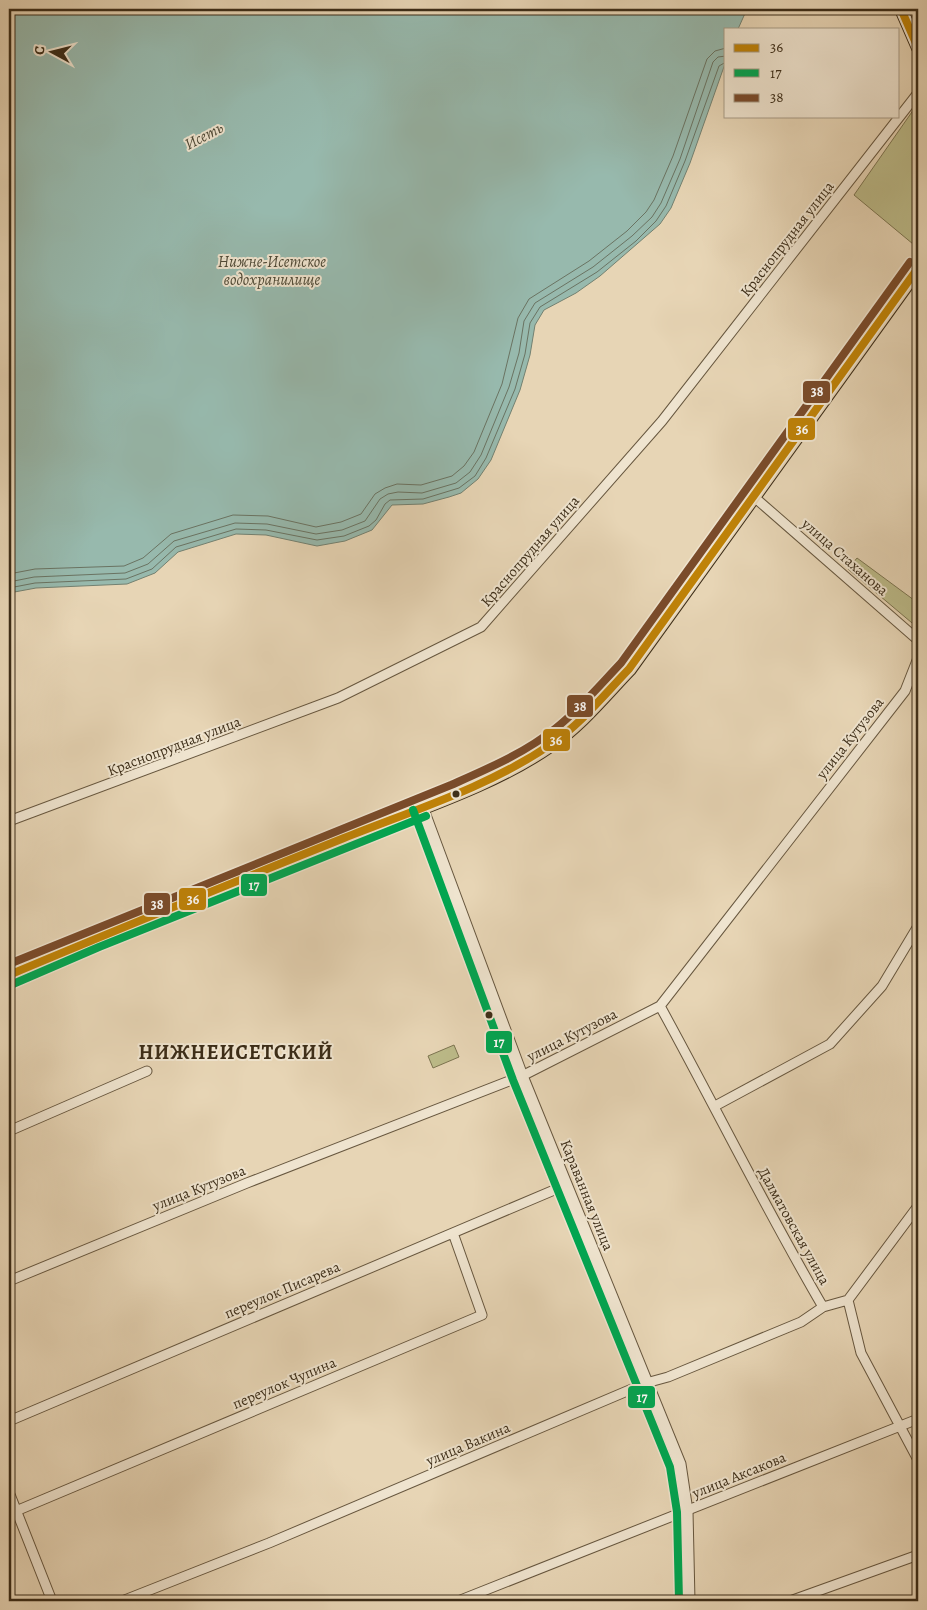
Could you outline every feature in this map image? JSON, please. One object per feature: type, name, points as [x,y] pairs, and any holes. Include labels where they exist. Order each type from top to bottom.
[{"type":"main road","points":[[901,9],[918,48]]},
{"type":"main road","points":[[9,976],[95,938],[422,807],[519,764],[551,745],[580,721],[628,669],[918,268]]},
{"type":"street","name":"Краснопрудная улица","points":[[900,116],[918,93]]},
{"type":"street","name":"Краснопрудная улица","points":[[9,821],[338,698],[481,627],[662,422],[899,118]]},
{"type":"street","name":"улица Стаханова","points":[[753,496],[918,640]]},
{"type":"street","name":"улица Кутузова","points":[[9,1281],[248,1183],[522,1076],[660,1006],[904,691],[918,658]]},
{"type":"street","name":"Караванная улица","points":[[422,807],[522,1076],[680,1464],[687,1511],[689,1601]]},
{"type":"street","points":[[714,1106],[830,1044],[882,986],[918,926]]},
{"type":"street","name":"Далматовская улица","points":[[660,1006],[782,1237],[823,1307],[848,1300]]},
{"type":"street","points":[[9,1131],[148,1071]]},
{"type":"street","name":"переулок Писарева","points":[[9,1421],[566,1185]]},
{"type":"street","points":[[918,1206],[848,1300],[861,1353],[918,1460]]},
{"type":"street","name":"переулок Чупина","points":[[16,1511],[482,1315],[453,1233]]},
{"type":"street","name":"улица Вакина","points":[[122,1601],[269,1543],[646,1383],[668,1378],[801,1322],[823,1307]]},
{"type":"street","name":"улица Аксакова","points":[[458,1601],[918,1418]]},
{"type":"street","points":[[9,1492],[52,1601]]},
{"type":"street","points":[[790,1601],[918,1555]]},
{"type":"shaded area","points":[[914,109],[918,134],[918,236],[913,244],[854,195]]},
{"type":"shaded area","points":[[857,558],[918,603],[918,628],[848,569]]},
{"type":"shaded area","points":[[454,1045],[459,1057],[433,1068],[428,1056]]},
{"type":"water","name":"Нижне-Исетское водохранилище","points":[[9,9],[747,9],[738,28],[724,28],[724,67],[690,163],[671,208],[660,224],[600,276],[576,293],[544,310],[535,325],[530,355],[520,390],[491,460],[478,479],[461,493],[423,504],[392,505],[372,530],[345,541],[317,546],[266,535],[236,534],[178,552],[155,573],[127,584],[36,588],[9,593]]},
{"type":"transit line","name":"36","points":[[901,9],[918,48]]},
{"type":"transit line","name":"38","points":[[9,964],[451,785],[519,753],[565,721],[621,663],[910,262]]},
{"type":"transit line","name":"36","points":[[9,975],[476,786],[526,760],[561,737],[592,709],[629,669],[918,268]]},
{"type":"transit line","name":"17","points":[[413,810],[513,1080],[670,1467],[677,1512],[679,1601]]},
{"type":"transit line","name":"17","points":[[13,984],[99,947],[426,816]]},
{"type":"district","name":"НИЖНЕИСЕТСКИЙ","points":[[236,1052]]},
{"type":"water label","name":"Исеть","points":[[204,136]]}]
